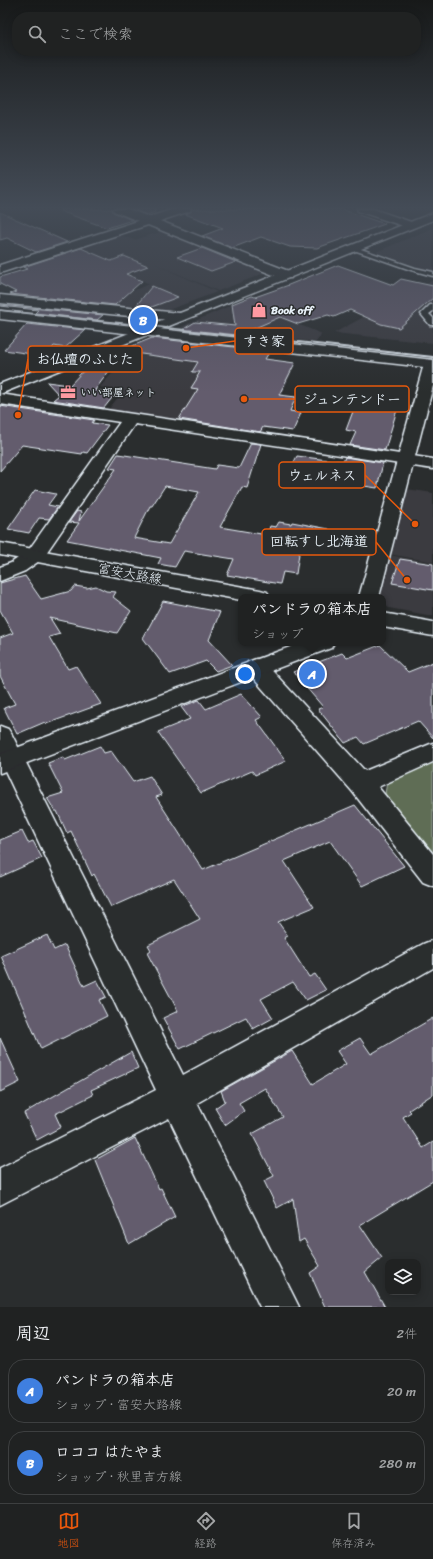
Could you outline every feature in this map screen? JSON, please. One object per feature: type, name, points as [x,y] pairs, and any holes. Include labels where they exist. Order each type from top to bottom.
[{"type":"street","points":[[276,270],[286,274]]},
{"type":"street","points":[[0,389],[296,270]]},
{"type":"street","points":[[0,299],[179,317]]},
{"type":"street","points":[[0,315],[432,364],[369,594]]},
{"type":"street","points":[[0,399],[130,420],[433,464]]},
{"type":"street","points":[[0,575],[18,567],[35,556],[130,420]]},
{"type":"street","name":"富安大路線","points":[[0,549],[244,594]]},
{"type":"street","points":[[386,621],[433,630]]},
{"type":"street","points":[[280,1307],[4,752],[314,646]]},
{"type":"street","points":[[256,666],[361,784],[433,874]]},
{"type":"street","points":[[361,784],[433,752]]},
{"type":"street","points":[[0,1187],[176,1097],[433,953]]},
{"type":"lane","points":[[417,270],[433,274]]},
{"type":"lane","points":[[433,307],[425,314],[433,323]]},
{"type":"shaded area","points":[[119,270],[168,270],[217,292],[160,313],[93,306],[150,284],[129,275],[135,272],[128,274]]},
{"type":"shaded area","points":[[169,270],[261,270],[262,274],[218,291]]},
{"type":"shaded area","points":[[425,270],[433,270],[433,273]]},
{"type":"shaded area","points":[[433,280],[433,343],[334,333]]},
{"type":"shaded area","points":[[241,301],[322,334],[316,342],[181,327]]},
{"type":"shaded area","points":[[118,352],[291,374],[263,434],[108,410],[123,391],[100,387],[119,366],[95,362]]},
{"type":"shaded area","points":[[407,489],[433,493],[433,562],[389,554]]},
{"type":"shaded area","points":[[389,555],[433,563],[433,616],[389,608],[386,606],[386,594],[379,594]]},
{"type":"green space","points":[[433,762],[433,853],[385,794],[387,782]]},
{"type":"building","points":[[24,270],[137,270],[126,274],[142,281],[115,305],[10,294],[16,292],[0,284],[0,277]]},
{"type":"building","points":[[326,270],[352,270],[393,285],[401,279],[433,286],[433,298],[399,328],[381,324],[350,310],[334,317],[328,315],[298,324],[280,317],[237,336],[182,330],[195,322],[235,326],[232,304],[252,296],[255,297]]},
{"type":"building","points":[[152,286],[178,297],[149,308],[135,307]]},
{"type":"building","points":[[0,305],[103,315],[97,320],[35,313],[38,310]]},
{"type":"building","points":[[27,324],[85,330],[65,348],[54,346],[46,356],[4,350]]},
{"type":"building","points":[[152,338],[270,351],[265,359],[295,363],[279,395],[296,397],[290,411],[301,413],[293,431],[263,427],[260,432],[179,419],[198,389],[191,388],[200,372],[192,372],[198,362],[120,351]]},
{"type":"building","points":[[120,356],[95,390],[115,394],[104,408],[53,400],[59,395],[47,382],[70,385],[82,372]]},
{"type":"building","points":[[367,402],[399,403],[385,450],[350,445],[356,432],[346,430],[355,406],[365,408]]},
{"type":"building","points":[[0,406],[94,420],[92,423],[108,425],[87,453],[83,452],[82,454],[22,445],[0,471]]},
{"type":"building","points":[[251,443],[261,444],[247,488],[242,487],[220,527],[267,535],[270,526],[276,527],[279,522],[291,524],[292,522],[329,529],[328,532],[357,538],[354,551],[323,546],[322,551],[300,547],[296,574],[283,572],[280,584],[227,575],[234,559],[184,551],[175,567],[158,564],[161,558],[67,540],[79,523],[69,522],[77,511],[81,512],[79,521],[116,469],[109,468],[118,454],[215,469],[217,465],[239,468]],"holes":[[[165,486],[199,492],[169,544],[134,538],[150,506],[152,506]]]},
{"type":"building","points":[[297,456],[343,462],[345,457],[383,463],[377,488],[288,474]]},
{"type":"building","points":[[35,490],[56,494],[48,505],[58,507],[49,519],[39,518],[29,533],[8,529]]},
{"type":"building","points":[[400,559],[433,564],[433,590],[392,583]]},
{"type":"building","points":[[25,576],[41,599],[71,591],[75,586],[87,588],[96,586],[106,591],[116,592],[113,597],[131,611],[117,633],[50,618],[60,634],[49,637],[68,669],[76,666],[101,704],[46,724],[45,722],[17,734],[4,708],[15,704],[0,676],[0,638],[13,633],[0,610],[0,583]]},
{"type":"building","points":[[163,601],[220,612],[209,640],[232,665],[216,671],[206,661],[170,674],[143,638]]},
{"type":"building","points":[[381,646],[408,672],[433,662],[433,738],[418,721],[364,744],[358,737],[345,743],[318,709],[323,707],[293,672],[342,653],[347,658]]},
{"type":"building","points":[[241,694],[262,717],[256,720],[286,761],[255,775],[252,771],[201,793],[158,732],[190,719],[181,707],[199,700],[206,709]]},
{"type":"building","points":[[100,746],[104,753],[111,751],[133,782],[150,776],[162,795],[156,797],[203,870],[355,805],[404,866],[362,886],[330,841],[284,861],[314,907],[278,922],[288,936],[284,938],[309,977],[315,974],[326,990],[306,1000],[293,982],[261,999],[273,1018],[253,1029],[246,1017],[180,1049],[163,1018],[178,1011],[147,953],[151,950],[148,945],[200,919],[174,879],[111,907],[94,874],[92,876],[71,831],[67,833],[57,811],[55,811],[47,798],[63,793],[48,763],[63,757],[65,760]]},
{"type":"building","points":[[22,831],[28,843],[33,841],[42,858],[0,877],[0,840]]},
{"type":"building","points":[[47,935],[54,950],[65,945],[84,986],[97,980],[106,997],[99,1000],[107,1016],[41,1049],[1,956]]},
{"type":"building","points":[[433,1018],[433,1094],[409,1110],[411,1112],[403,1117],[423,1148],[433,1142],[433,1181],[360,1225],[382,1258],[365,1272],[385,1307],[325,1307],[310,1273],[320,1266],[304,1239],[299,1242],[293,1199],[277,1208],[264,1181],[274,1176],[252,1134],[283,1117],[265,1088],[239,1103],[244,1111],[225,1125],[215,1108],[225,1101],[221,1091],[292,1051],[313,1084],[346,1064],[337,1051],[360,1038],[371,1054]]},
{"type":"building","points":[[0,1038],[20,1082],[0,1092]]},
{"type":"building","points":[[131,1052],[138,1068],[91,1090],[93,1095],[55,1114],[61,1127],[37,1140],[24,1113]]},
{"type":"building","points":[[135,1138],[159,1189],[161,1188],[175,1217],[129,1244],[95,1160]]},
{"type":"railway","points":[[0,310],[244,336]]},
{"type":"railway","points":[[235,335],[244,336]]},
{"type":"railway","points":[[244,336],[433,357]]},
{"type":"place","name":"Book off","points":[[259,310]]},
{"type":"place","name":"ロココ はたやま","points":[[143,320]]},
{"type":"place","name":"すき家","points":[[186,348]]},
{"type":"place","name":"いい部屋ネット","points":[[68,392]]},
{"type":"place","name":"ジュンテンドー","points":[[244,399]]},
{"type":"place","name":"お仏壇のふじた","points":[[18,415]]},
{"type":"place","name":"ウェルネス","points":[[415,524]]},
{"type":"place","name":"回転すし北海道","points":[[407,580]]},
{"type":"place","name":"パンドラの箱本店","points":[[312,674]]}]
